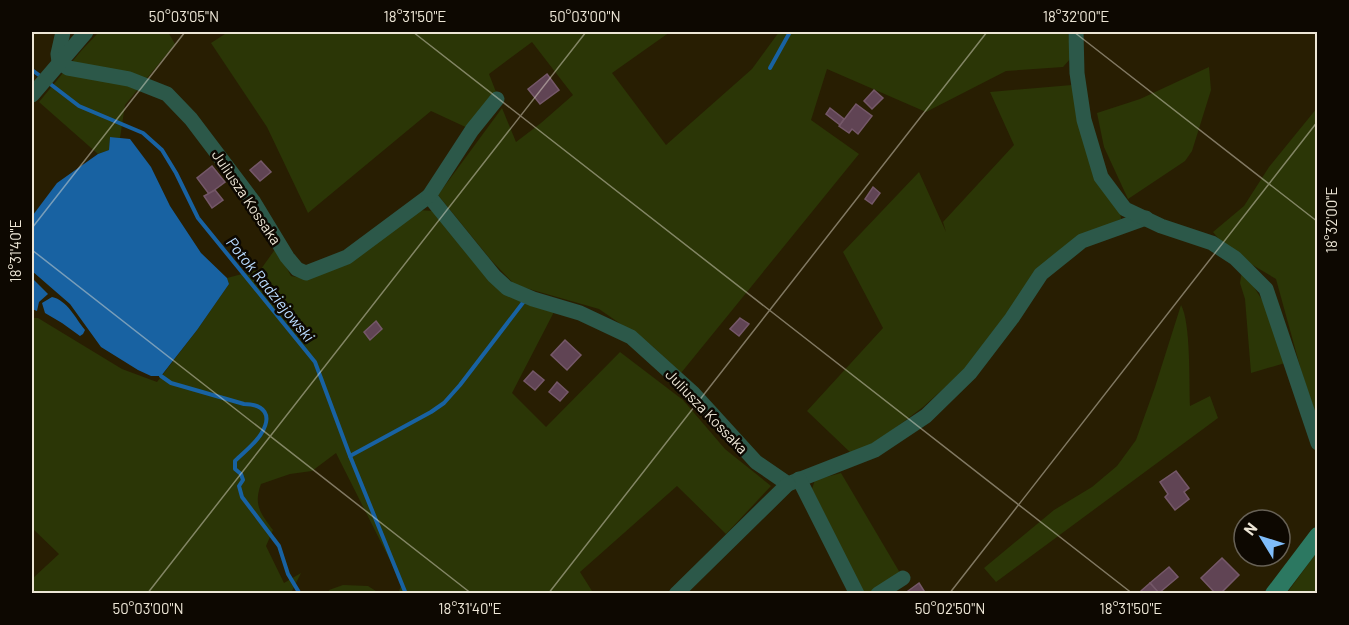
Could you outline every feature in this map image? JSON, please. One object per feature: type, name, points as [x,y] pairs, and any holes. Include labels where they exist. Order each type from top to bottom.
[{"type":"street","points":[[55,67],[63,32]]},
{"type":"street","points":[[33,94],[86,32]]},
{"type":"street","points":[[1076,32],[1077,73],[1084,120],[1101,177],[1125,208],[1161,226],[1212,243],[1235,258],[1266,289],[1317,442]]},
{"type":"street","name":"Juliusza Kossaka","points":[[55,67],[129,79],[167,94],[191,119],[246,192],[287,257],[297,269],[306,273],[348,257],[429,196],[472,130],[496,99]]},
{"type":"street","name":"Juliusza Kossaka","points":[[429,196],[494,276],[507,288],[527,297],[580,313],[631,337],[693,393],[756,462],[794,482],[856,594]]},
{"type":"street","points":[[676,594],[794,482],[875,450],[926,417],[970,373],[1012,318],[1041,274],[1082,241],[1146,218]]},
{"type":"street","points":[[1274,594],[1317,536]]},
{"type":"street","points":[[879,594],[903,578]]},
{"type":"green space","points":[[99,32],[168,32],[175,44],[125,105],[120,138],[110,137],[109,150],[98,154],[39,102]]},
{"type":"green space","points":[[228,32],[670,32],[612,73],[666,145],[752,69],[779,32],[1068,32],[1071,58],[1063,67],[1006,71],[926,112],[827,69],[811,120],[859,154],[681,373],[651,345],[599,309],[515,285],[491,260],[438,195],[502,108],[516,142],[573,95],[532,42],[489,74],[496,92],[472,130],[431,111],[308,213],[267,127],[211,43]]},
{"type":"green space","points":[[1209,67],[1211,90],[1192,151],[1185,161],[1128,199],[1104,147],[1097,113],[1140,99]]},
{"type":"green space","points":[[1072,85],[1120,208],[1121,219],[1080,237],[1016,301],[962,372],[923,407],[874,444],[853,455],[807,411],[883,328],[843,252],[919,172],[946,232],[943,222],[1014,145],[990,92]]},
{"type":"green space","points":[[1317,108],[1317,418],[1276,279],[1229,251],[1213,232],[1244,206],[1269,167]]},
{"type":"green space","points":[[419,210],[433,211],[499,289],[556,308],[512,393],[546,427],[620,352],[683,400],[725,449],[771,486],[726,534],[677,486],[580,572],[592,591],[590,593],[485,594],[470,591],[464,594],[398,593],[402,584],[336,453],[312,471],[290,474],[261,484],[258,504],[273,530],[266,546],[284,583],[301,573],[291,593],[32,593],[32,579],[59,554],[32,528],[32,318],[38,318],[122,369],[157,382],[229,284],[227,278],[261,269],[276,248],[291,276],[307,279]]},
{"type":"green space","points":[[1242,271],[1264,303],[1285,363],[1251,373],[1245,299],[1240,283]]},
{"type":"green space","points":[[1181,305],[1188,339],[1190,406],[1210,396],[1218,418],[996,582],[984,568],[1054,510],[1092,487],[1117,466],[1136,440]]},
{"type":"green space","points":[[841,473],[903,578],[869,593],[864,593],[812,489],[815,480]]},
{"type":"green space","points":[[1317,552],[1317,593],[1287,593]]},
{"type":"green space","points":[[343,585],[368,586],[379,593],[328,593],[329,590]]},
{"type":"water","points":[[110,137],[130,139],[151,167],[170,206],[201,253],[227,278],[229,284],[161,376],[151,376],[138,370],[101,347],[70,304],[32,271],[33,215],[57,183],[98,154],[109,150]]},
{"type":"water","points":[[32,278],[48,294],[39,302],[37,311],[32,309]]},
{"type":"water","points":[[52,297],[71,310],[85,330],[83,334],[80,336],[45,313],[42,303]]},
{"type":"building","points":[[547,74],[559,90],[540,104],[528,89]]},
{"type":"building","points":[[874,90],[883,98],[872,109],[864,101]]},
{"type":"building","points":[[856,104],[872,116],[858,134],[852,129],[849,133],[839,126]]},
{"type":"building","points":[[830,108],[844,119],[840,125],[826,114]]},
{"type":"building","points":[[261,161],[271,172],[260,181],[250,170]]},
{"type":"building","points":[[212,166],[225,182],[209,194],[197,178]]},
{"type":"building","points":[[873,187],[880,193],[872,204],[865,199]]},
{"type":"building","points":[[215,190],[223,200],[212,208],[204,196]]},
{"type":"building","points":[[740,318],[749,324],[739,336],[730,329]]},
{"type":"building","points":[[376,321],[382,329],[370,340],[364,332]]},
{"type":"building","points":[[565,340],[581,355],[567,370],[551,355]]},
{"type":"building","points":[[533,371],[544,380],[535,390],[524,381]]},
{"type":"building","points":[[557,382],[568,392],[560,401],[549,392]]},
{"type":"building","points":[[1176,471],[1189,488],[1184,492],[1189,499],[1175,510],[1165,497],[1168,494],[1160,482]]},
{"type":"building","points":[[1222,558],[1239,575],[1220,594],[1216,594],[1201,578]]},
{"type":"building","points":[[1169,567],[1178,577],[1159,593],[1150,583]]},
{"type":"building","points":[[919,583],[926,594],[904,594]]},
{"type":"building","points":[[1150,583],[1159,593],[1142,594],[1141,591]]},
{"type":"waterway","points":[[770,68],[790,32]]},
{"type":"waterway","name":"Potok Radziejowski","points":[[32,70],[43,78]]},
{"type":"waterway","name":"Potok Radziejowski","points":[[49,83],[79,106],[143,133],[162,150],[198,218],[315,362],[406,594]]},
{"type":"waterway","points":[[350,456],[444,403],[525,300]]},
{"type":"waterway","points":[[161,376],[171,383],[257,406],[264,412],[265,427],[256,441],[235,461],[235,469],[241,474],[243,480],[239,486],[242,497],[279,546],[288,574],[300,594]]}]
